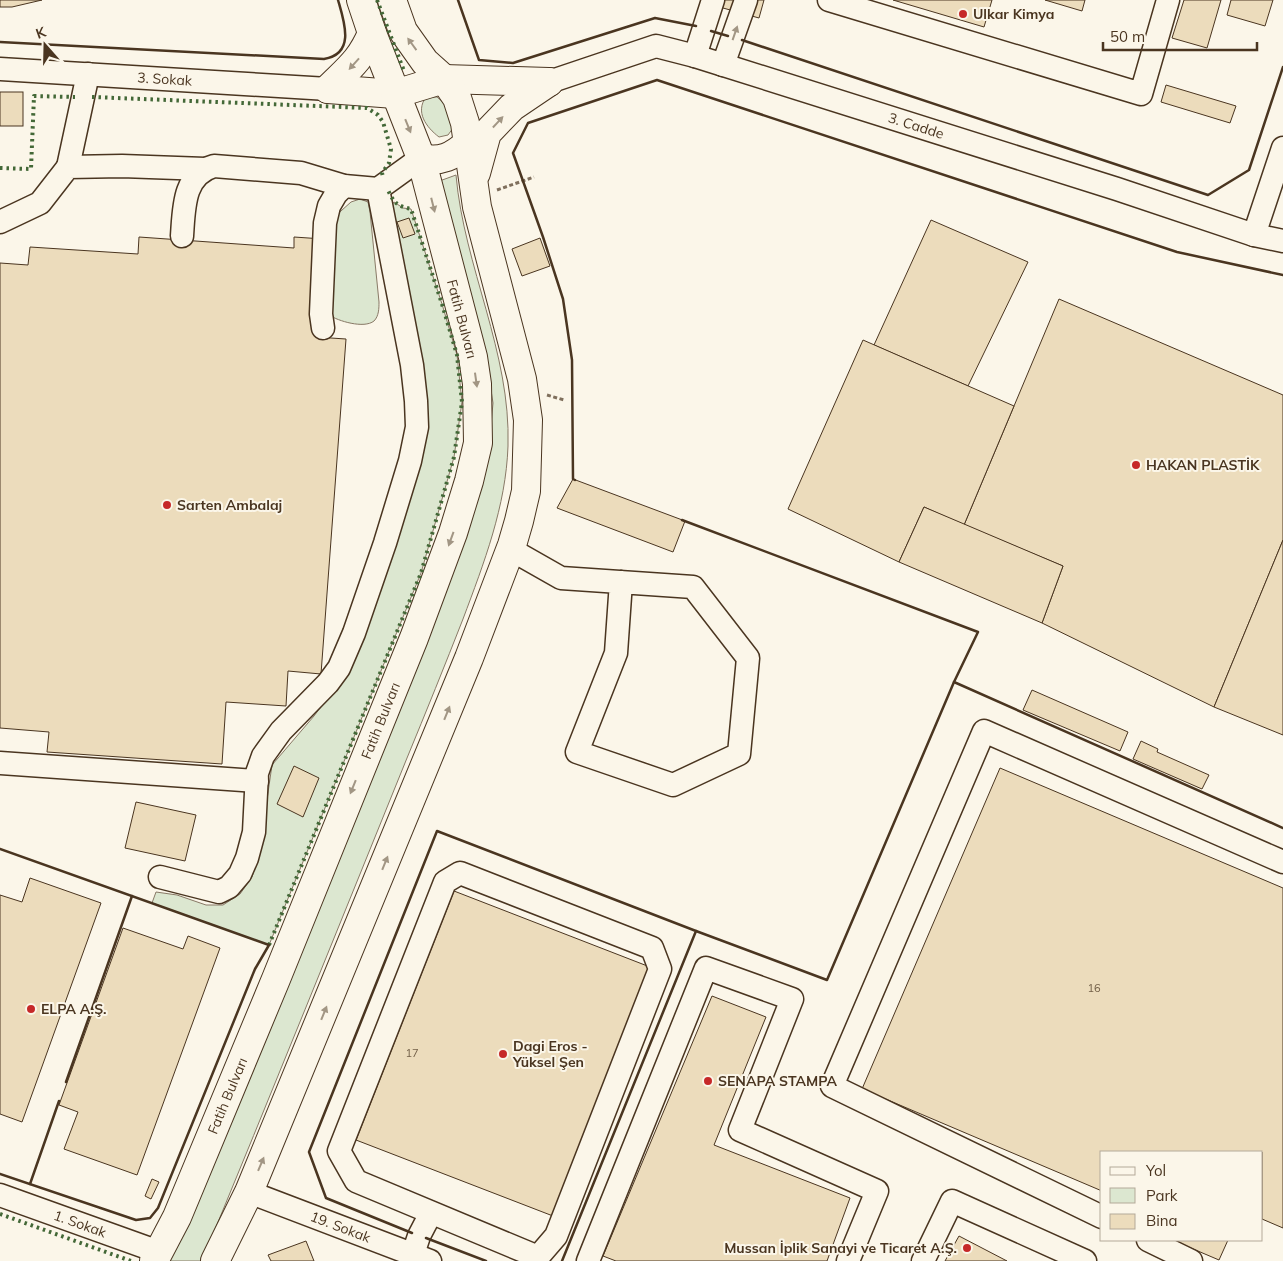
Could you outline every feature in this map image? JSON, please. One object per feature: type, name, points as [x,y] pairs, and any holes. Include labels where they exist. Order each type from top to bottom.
[{"type":"main road","name":"Fatih Bulvarı","points":[[157,1257],[177,1217],[272,988],[406,656],[453,532],[469,481],[478,443],[477,384],[473,357],[421,158],[395,94],[361,0]]},
{"type":"main road","points":[[392,0],[403,31],[425,62],[444,79],[457,98],[465,123],[468,143],[483,187]]},
{"type":"main road","points":[[328,89],[356,63],[372,33]]},
{"type":"main road","points":[[328,89],[395,94],[444,79],[549,82]]},
{"type":"main road","points":[[216,1258],[250,1192],[469,658],[519,521],[526,491],[528,420],[522,379],[477,207],[483,187],[487,133],[512,107],[549,82]]},
{"type":"main road","points":[[421,158],[432,161],[454,155],[468,143]]},
{"type":"street","points":[[695,56],[713,0]]},
{"type":"street","points":[[723,66],[746,0]]},
{"type":"street","points":[[829,0],[1141,94],[1168,0]]},
{"type":"street","name":"3. Cadde","points":[[549,82],[656,46],[695,56],[1107,186],[1254,235],[1283,240]]},
{"type":"street","name":"3. Sokak","points":[[0,69],[328,89]]},
{"type":"street","points":[[0,222],[40,203],[68,167],[88,74]]},
{"type":"street","points":[[1254,235],[1283,148]]},
{"type":"street","points":[[68,167],[122,166],[205,169],[214,166],[300,173],[344,186],[378,189],[421,158]]},
{"type":"street","points":[[182,236],[188,189],[195,178],[205,169]]},
{"type":"street","points":[[323,328],[321,314],[325,223],[329,206],[336,194],[344,186]]},
{"type":"street","points":[[160,877],[218,892],[229,887],[240,874],[254,832],[257,773],[263,756],[281,731],[328,683],[339,668],[354,633],[385,544],[414,444],[417,418],[412,365],[378,189]]},
{"type":"street","points":[[510,549],[562,578],[622,582],[693,587],[748,658],[739,754],[674,785],[577,752],[616,654],[622,582]]},
{"type":"street","points":[[1100,1216],[832,1086],[984,732],[1283,862]]},
{"type":"street","points":[[0,762],[257,781]]},
{"type":"street","points":[[460,873],[652,948],[660,969],[556,1236],[538,1257],[431,1213],[356,1181],[339,1151],[445,882],[460,873]]},
{"type":"street","points":[[588,1261],[706,968],[792,999],[740,1130],[877,1191],[848,1261]]},
{"type":"street","name":"19. Sokak","points":[[250,1192],[422,1257]]},
{"type":"street","name":"1. Sokak","points":[[0,1195],[157,1257]]},
{"type":"street","points":[[924,1261],[952,1200],[1085,1261]]},
{"type":"street","points":[[422,1257],[419,1236],[431,1213]]},
{"type":"street","points":[[1150,1241],[1192,1261]]},
{"type":"path","points":[[483,187],[534,177]]},
{"type":"green space","points":[[426,97],[437,97],[445,104],[453,128],[448,135],[439,137],[426,124],[422,108]]},
{"type":"green space","points":[[456,175],[468,243],[495,343],[507,411],[508,446],[506,468],[493,534],[471,598],[442,671],[202,1261],[165,1261],[489,447],[493,403],[489,377],[434,183]]},
{"type":"green space","points":[[360,199],[368,202],[370,212],[379,302],[376,319],[364,324],[345,322],[329,315],[332,219],[351,202]]},
{"type":"green space","points":[[394,202],[403,208],[411,209],[457,355],[462,402],[454,457],[421,573],[269,945],[152,903],[156,892],[177,895],[206,905],[223,905],[240,894],[252,877],[259,855],[272,765],[314,716],[338,684],[417,474],[389,209]]},
{"type":"building","points":[[0,0],[42,0],[12,7],[0,7]]},
{"type":"building","points":[[706,0],[764,0],[759,18],[705,3]]},
{"type":"building","name":"Ulkar Kimya","points":[[893,0],[992,0],[984,27]]},
{"type":"building","name":"Ulkar Kimya","points":[[1045,0],[1085,0],[1082,11]]},
{"type":"building","points":[[1184,0],[1221,0],[1207,48],[1172,38]]},
{"type":"building","points":[[1231,0],[1273,0],[1265,26],[1227,15]]},
{"type":"building","points":[[1166,85],[1236,106],[1230,123],[1161,102]]},
{"type":"building","points":[[0,92],[23,92],[23,126],[0,126]]},
{"type":"building","points":[[409,218],[415,234],[403,238],[397,222]]},
{"type":"building","points":[[931,220],[1028,262],[968,386],[874,345]]},
{"type":"building","name":"Sarten Ambalaj","points":[[139,237],[294,248],[294,237],[323,239],[316,337],[346,339],[321,674],[288,671],[286,706],[226,702],[222,764],[47,752],[49,732],[0,728],[0,263],[28,265],[30,247],[138,254]]},
{"type":"building","points":[[540,238],[550,266],[522,276],[512,249]]},
{"type":"building","name":"HAKAN PLASTİK","points":[[1059,299],[1283,395],[1283,540],[1214,707],[1042,623],[1063,566],[964,525]]},
{"type":"building","points":[[863,340],[1014,406],[964,525],[924,507],[899,562],[788,509]]},
{"type":"building","points":[[573,479],[685,521],[673,552],[557,508]]},
{"type":"building","points":[[924,507],[1063,566],[1042,623],[899,562]]},
{"type":"building","points":[[1283,540],[1283,735],[1214,707]]},
{"type":"building","points":[[1032,690],[1128,732],[1120,751],[1023,710]]},
{"type":"building","points":[[1141,741],[1158,749],[1157,752],[1209,775],[1202,789],[1133,759]]},
{"type":"building","points":[[294,766],[319,778],[303,817],[277,804]]},
{"type":"building","points":[[1000,768],[1283,888],[1283,1228],[1263,1219],[1263,1151],[1100,1151],[1100,1190],[862,1089]]},
{"type":"building","points":[[136,802],[196,815],[185,861],[125,848]]},
{"type":"building","name":"ELPA A.Ş.","points":[[30,878],[101,903],[22,1122],[0,1114],[0,895],[22,902]]},
{"type":"building","name":"Dagi Eros - Yüksel Şen","points":[[454,891],[650,967],[553,1216],[356,1140]]},
{"type":"building","points":[[123,928],[183,949],[188,936],[220,948],[137,1175],[64,1149],[78,1112],[59,1105]]},
{"type":"building","name":"SENAPA STAMPA","points":[[712,996],[766,1017],[714,1145],[850,1198],[827,1261],[616,1261],[603,1256]]},
{"type":"building","points":[[152,1179],[159,1182],[151,1199],[145,1196]]},
{"type":"building","name":"Mussan İplik Sanayi ve Ticaret A.Ş.","points":[[959,1236],[1007,1261],[945,1261]]},
{"type":"building","points":[[306,1241],[314,1261],[271,1261],[268,1255]]},
{"type":"building","points":[[1174,1241],[1228,1241],[1219,1260]]},
{"type":"hedge","points":[[377,0],[404,71]]},
{"type":"hedge","points":[[0,168],[31,169],[34,96],[75,97]]},
{"type":"hedge","points":[[92,97],[367,108],[378,115],[383,122],[391,149],[389,163],[382,173],[383,177]]},
{"type":"hedge","points":[[269,945],[421,573],[454,457],[462,402],[457,355],[411,209],[396,203],[388,190]]},
{"type":"hedge","points":[[0,1214],[131,1261]]},
{"type":"wall","points":[[0,42],[324,59],[334,56],[341,51],[344,44],[345,27],[338,0]]},
{"type":"wall","points":[[458,0],[479,60],[513,63],[655,18],[696,26]]},
{"type":"wall","points":[[711,31],[728,36]]},
{"type":"wall","points":[[742,40],[1208,195],[1249,170],[1283,67]]},
{"type":"wall","points":[[575,480],[573,479],[572,360],[563,299],[513,153],[528,123],[657,80],[1177,252],[1283,275]]},
{"type":"wall","points":[[682,520],[978,632],[954,682],[1283,828]]},
{"type":"wall","points":[[696,931],[827,980],[954,682]]},
{"type":"wall","points":[[412,1233],[326,1198],[309,1152],[437,831],[696,931],[562,1261]]},
{"type":"wall","points":[[0,849],[269,945],[255,969],[158,1208],[150,1218],[136,1220],[0,1174]]},
{"type":"wall","points":[[66,1082],[132,896]]},
{"type":"wall","points":[[30,1184],[59,1101]]},
{"type":"wall","points":[[426,1238],[486,1261]]},
{"type":"place","name":"Ulkar Kimya","points":[[963,14]]},
{"type":"place","name":"HAKAN PLASTİK","points":[[1136,465]]},
{"type":"place","name":"Sarten Ambalaj","points":[[167,505]]},
{"type":"place","name":"ELPA A.Ş.","points":[[31,1009]]},
{"type":"place","name":"Dagi Eros - Yüksel Şen","points":[[503,1054]]},
{"type":"place","name":"SENAPA STAMPA","points":[[708,1081]]},
{"type":"place","name":"Mussan İplik Sanayi ve Ticaret A.Ş.","points":[[967,1248]]}]
